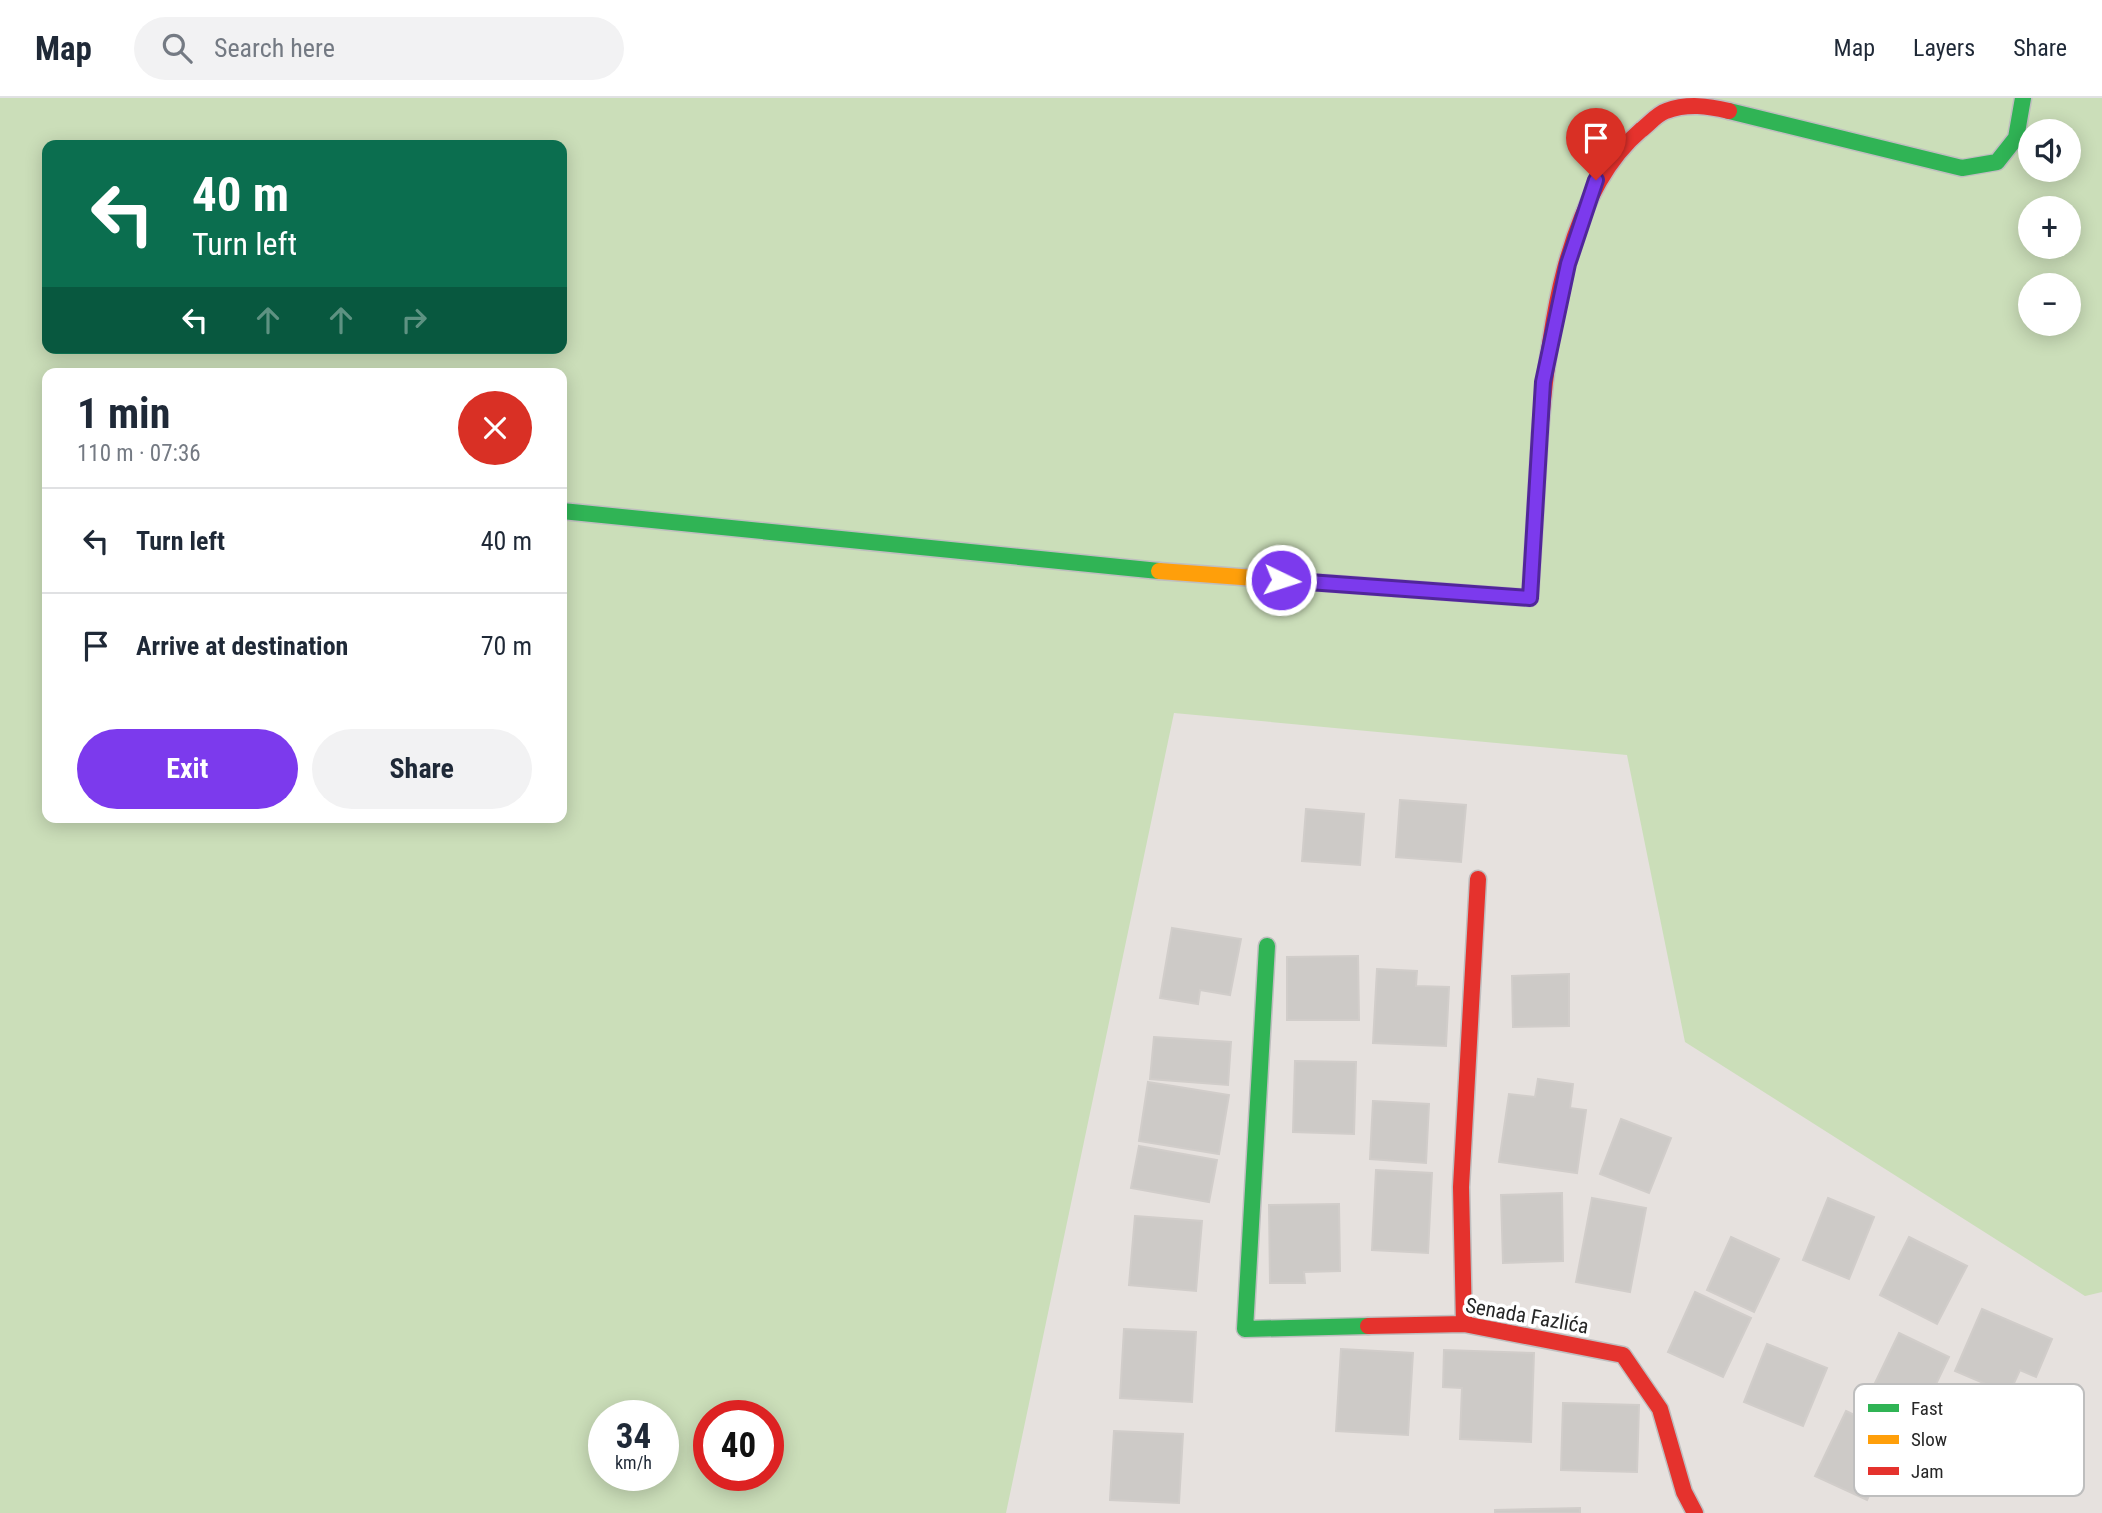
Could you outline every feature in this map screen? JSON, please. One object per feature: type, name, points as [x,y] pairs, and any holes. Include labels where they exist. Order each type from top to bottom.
[{"type":"street","points":[[567,512],[1115,568],[1530,598],[1543,382],[1568,264],[1596,180],[1633,133],[1662,112],[1703,105],[1962,168],[1997,162],[2016,138],[2023,98]]},
{"type":"street","points":[[1464,1324],[1461,1187],[1478,880]]},
{"type":"street","name":"Senada Fazlića","points":[[1267,947],[1245,1329],[1464,1324],[1623,1355],[1654,1395],[1668,1432],[1681,1491],[1695,1513]]},
{"type":"green space","points":[[0,98],[2102,98],[2102,1292],[2085,1296],[1685,1042],[1627,755],[1174,713],[1006,1513],[0,1513]]},
{"type":"building","points":[[1400,800],[1466,805],[1461,862],[1396,857]]},
{"type":"building","points":[[1306,809],[1364,814],[1360,865],[1302,861]]},
{"type":"building","points":[[1172,928],[1241,939],[1230,995],[1200,990],[1198,1004],[1160,998]]},
{"type":"building","points":[[1358,956],[1359,1020],[1287,1020],[1287,957]]},
{"type":"building","points":[[1377,969],[1417,971],[1416,986],[1449,987],[1446,1046],[1373,1043]]},
{"type":"building","points":[[1569,974],[1569,1026],[1513,1027],[1512,976]]},
{"type":"building","points":[[1154,1037],[1231,1042],[1228,1085],[1150,1079]]},
{"type":"building","points":[[1295,1061],[1356,1062],[1354,1134],[1293,1132]]},
{"type":"building","points":[[1538,1079],[1573,1084],[1570,1108],[1586,1110],[1577,1173],[1499,1162],[1509,1094],[1535,1097]]},
{"type":"building","points":[[1148,1082],[1229,1095],[1219,1154],[1139,1141]]},
{"type":"building","points":[[1373,1101],[1429,1104],[1426,1163],[1370,1159]]},
{"type":"building","points":[[1621,1119],[1671,1138],[1649,1193],[1600,1174]]},
{"type":"building","points":[[1139,1146],[1217,1160],[1209,1202],[1131,1188]]},
{"type":"building","points":[[1376,1170],[1432,1173],[1428,1253],[1372,1250]]},
{"type":"building","points":[[1562,1193],[1563,1261],[1503,1263],[1501,1195]]},
{"type":"building","points":[[1592,1198],[1646,1208],[1630,1292],[1576,1282]]},
{"type":"building","points":[[1828,1198],[1874,1217],[1849,1279],[1803,1260]]},
{"type":"building","points":[[1339,1204],[1340,1271],[1304,1272],[1305,1283],[1270,1283],[1269,1205]]},
{"type":"building","points":[[1135,1216],[1202,1221],[1196,1291],[1129,1285]]},
{"type":"building","points":[[1731,1237],[1779,1259],[1754,1312],[1707,1290]]},
{"type":"building","points":[[1909,1237],[1967,1266],[1937,1324],[1880,1295]]},
{"type":"building","points":[[1695,1292],[1751,1318],[1723,1377],[1668,1352]]},
{"type":"building","points":[[1982,1309],[2052,1339],[2036,1377],[2020,1370],[2014,1384],[1986,1384],[1955,1371]]},
{"type":"building","points":[[1124,1329],[1196,1332],[1192,1402],[1120,1398]]},
{"type":"building","points":[[1899,1333],[1949,1357],[1936,1384],[1875,1384]]},
{"type":"building","points":[[1767,1344],[1827,1368],[1803,1426],[1744,1402]]},
{"type":"building","points":[[1341,1349],[1413,1353],[1408,1435],[1336,1431]]},
{"type":"building","points":[[1444,1350],[1534,1353],[1531,1442],[1460,1439],[1462,1388],[1443,1387]]},
{"type":"building","points":[[1563,1403],[1639,1405],[1637,1472],[1561,1470]]},
{"type":"building","points":[[1846,1411],[1854,1415],[1854,1494],[1815,1476]]},
{"type":"building","points":[[1114,1431],[1183,1434],[1179,1503],[1110,1500]]},
{"type":"building","points":[[1580,1508],[1580,1513],[1495,1513],[1495,1510]]},
{"type":"traffic: fast","points":[[1729,111],[1962,168],[1997,162],[2016,138],[2023,98]]},
{"type":"traffic: fast","points":[[567,512],[1159,571]]},
{"type":"traffic: fast","points":[[1267,946],[1245,1329],[1368,1326]]},
{"type":"traffic: slow","points":[[1159,571],[1530,598],[1540,433]]},
{"type":"traffic: jam","points":[[1540,433],[1555,312],[1577,229],[1594,191],[1615,158],[1641,130],[1663,112],[1690,106],[1729,111]]},
{"type":"traffic: jam","points":[[1464,1324],[1461,1187],[1478,879]]},
{"type":"traffic: jam","points":[[1368,1326],[1464,1324],[1623,1355],[1660,1409],[1684,1492],[1695,1513]]},
{"type":"route","points":[[1281,580],[1530,598],[1543,382],[1568,264],[1596,180]]}]
